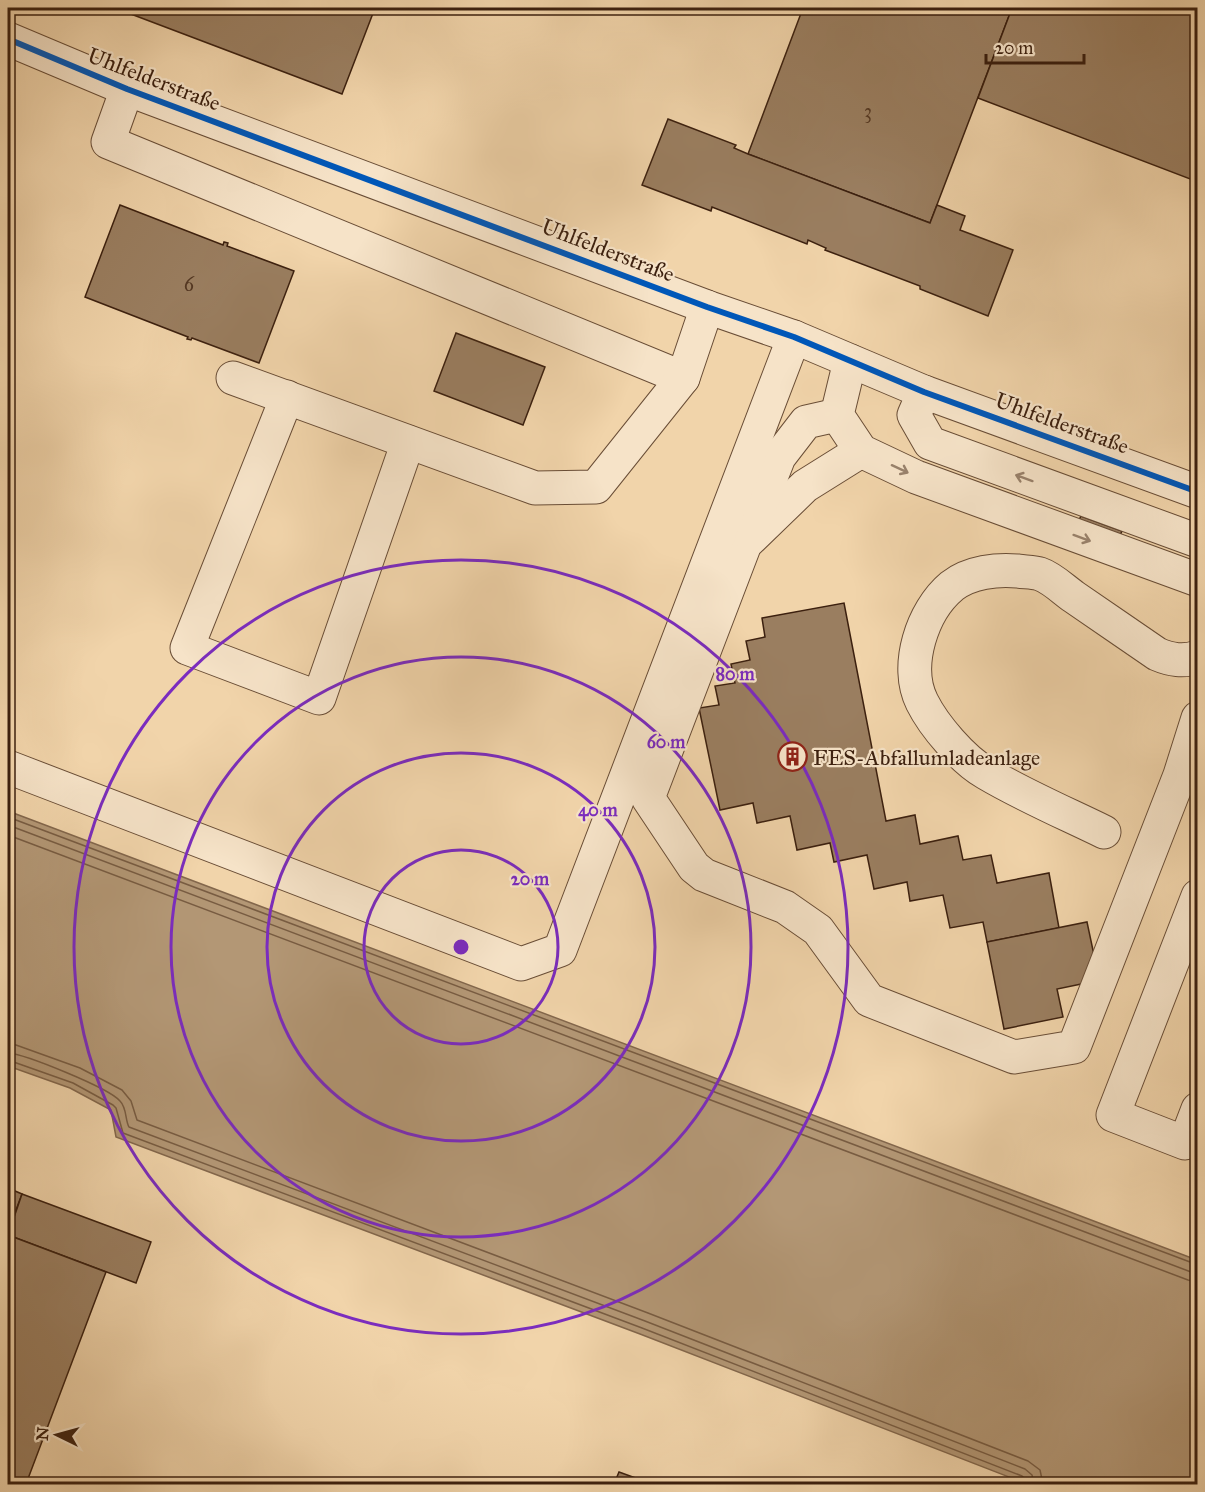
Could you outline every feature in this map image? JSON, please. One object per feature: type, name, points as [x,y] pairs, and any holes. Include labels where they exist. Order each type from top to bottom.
[{"type":"street","name":"Uhlfelderstraße","points":[[8,39],[127,89],[707,307],[794,337],[924,392],[1197,492]]},
{"type":"street","points":[[127,89],[108,142],[683,378]]},
{"type":"street","points":[[233,378],[535,488],[596,487],[683,378],[707,307]]},
{"type":"street","points":[[8,767],[521,964],[560,950],[794,337]]},
{"type":"street","points":[[850,361],[837,415],[861,452],[916,477],[1197,580]]},
{"type":"street","points":[[924,392],[914,416],[930,443],[1197,542]]},
{"type":"street","points":[[286,397],[187,648],[319,698],[408,442]]},
{"type":"street","points":[[837,415],[806,422],[779,457],[648,798],[694,867],[704,875],[784,907],[818,930],[869,1000],[1014,1057],[1074,1047],[1180,776],[1197,718]]},
{"type":"street","points":[[746,544],[805,486],[861,452]]},
{"type":"street","points":[[1104,832],[984,772],[957,748],[933,720],[922,703],[915,683],[915,663],[926,621],[938,602],[953,586],[971,577],[1007,570],[1040,574],[1157,654],[1176,660],[1197,657]]},
{"type":"street","points":[[1197,896],[1113,1115],[1185,1143],[1197,1109]]},
{"type":"water","points":[[8,811],[1197,1260],[1197,1484],[1027,1484],[640,1334],[116,1137],[111,1110],[70,1088],[8,1066]]},
{"type":"building","points":[[115,8],[375,8],[342,94]]},
{"type":"building","points":[[803,8],[1012,8],[930,223],[748,154]]},
{"type":"building","points":[[1012,8],[1198,8],[1198,182],[978,98]]},
{"type":"building","points":[[668,119],[736,145],[734,148],[748,154],[930,223],[937,205],[965,216],[960,230],[1013,250],[988,316],[920,289],[920,286],[825,250],[826,248],[808,240],[807,244],[712,207],[711,211],[642,185]]},
{"type":"building","points":[[120,205],[223,245],[224,242],[228,243],[227,246],[294,271],[259,363],[192,338],[187,339],[188,337],[85,297]]},
{"type":"building","points":[[456,333],[545,367],[523,425],[434,391]]},
{"type":"building","points":[[1081,516],[1122,531],[1118,540],[1077,524]]},
{"type":"building","name":"FES-Abfallumladeanlage","points":[[844,603],[886,821],[915,815],[920,844],[958,836],[963,860],[991,855],[997,883],[1049,873],[1059,928],[987,942],[983,922],[950,928],[943,895],[910,901],[907,882],[874,889],[867,855],[834,862],[830,843],[797,850],[790,816],[757,823],[753,803],[720,810],[699,708],[719,705],[715,686],[735,683],[731,664],[750,660],[746,641],[765,637],[762,618]]},
{"type":"building","points":[[1087,922],[1098,974],[1086,983],[1057,989],[1063,1017],[1004,1029],[987,942]]},
{"type":"building","points":[[8,1188],[22,1194],[8,1231]]},
{"type":"building","points":[[22,1194],[151,1242],[136,1283],[8,1235]]},
{"type":"building","points":[[8,1235],[106,1272],[26,1484],[8,1484],[8,1409],[13,1396],[8,1394]]},
{"type":"building","points":[[8,1394],[13,1396],[8,1409]]},
{"type":"building","points":[[619,1472],[652,1484],[614,1484]]},
{"type":"cycle path","points":[[8,39],[127,89],[707,307],[794,337],[924,392],[1198,492]]},
{"type":"place","name":"FES-Abfallumladeanlage","points":[[792,757]]}]
